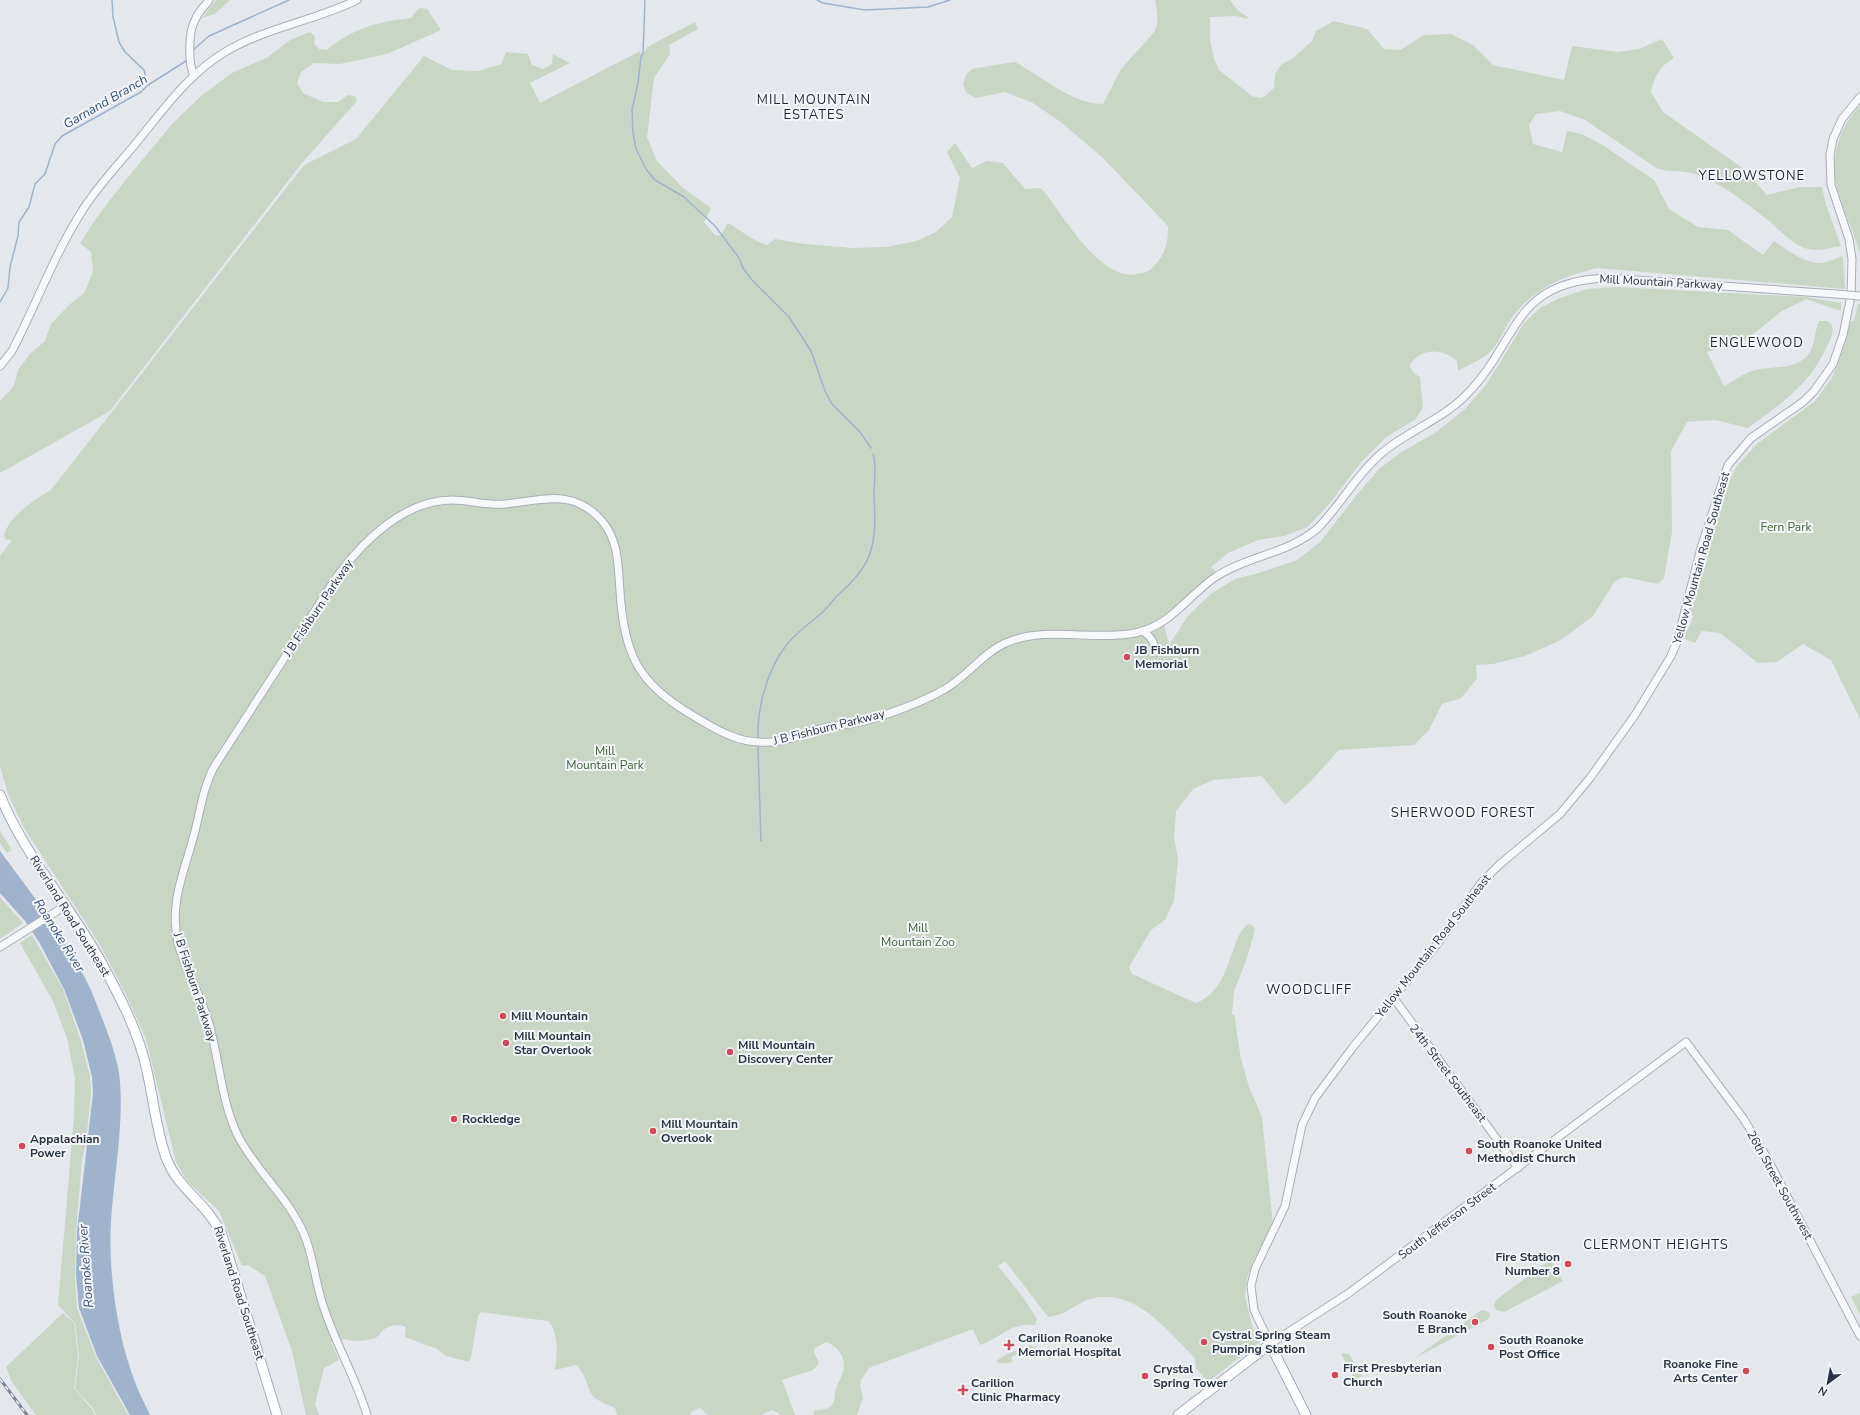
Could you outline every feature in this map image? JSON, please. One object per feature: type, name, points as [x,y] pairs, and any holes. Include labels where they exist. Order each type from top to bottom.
[{"type":"main road","name":"Riverland Road Southeast","points":[[0,794],[20,838],[99,959],[137,1038],[147,1071],[157,1127],[170,1167],[181,1184],[212,1215],[222,1235],[277,1415]]},
{"type":"main road","name":"South Jefferson Street","points":[[1178,1415],[1270,1344]]},
{"type":"main road","points":[[1270,1344],[1306,1415]]},
{"type":"street","points":[[194,76],[190,66],[192,29],[196,18],[209,0]]},
{"type":"street","points":[[0,366],[12,351],[71,230],[88,203],[166,105],[194,76],[217,58],[246,41],[281,27],[331,11],[357,0]]},
{"type":"street","name":"Yellow Mountain Road Southeast","points":[[1270,1344],[1254,1310],[1251,1286],[1255,1269],[1285,1206],[1302,1125],[1306,1114],[1321,1090],[1393,997],[1435,947],[1490,873],[1550,824],[1564,809],[1590,778],[1635,715],[1668,663],[1677,642],[1701,548],[1728,465],[1751,438],[1803,402],[1814,391],[1833,364],[1847,320],[1853,274],[1849,239],[1831,185],[1830,155],[1833,139],[1842,119],[1860,98]]},
{"type":"street","name":"Mill Mountain Parkway","points":[[1164,621],[1218,576],[1289,547],[1310,535],[1318,528],[1362,474],[1382,453],[1405,436],[1442,415],[1465,397],[1482,375],[1519,318],[1540,297],[1559,286],[1579,280],[1608,278],[1860,296]]},
{"type":"street","name":"J B Fishburn Parkway","points":[[368,1415],[358,1386],[346,1362],[323,1306],[305,1235],[294,1214],[246,1148],[229,1115],[207,1016],[178,942],[175,908],[180,878],[192,843],[205,787],[212,772],[338,575],[367,541],[403,515],[417,508],[440,501],[460,500],[498,505],[554,498],[571,500],[580,504],[601,520],[614,542],[618,559],[621,610],[626,638],[635,661],[646,679],[671,702],[718,729],[739,739],[761,743],[780,741],[826,728],[866,720],[930,696],[950,686],[989,652],[1004,644],[1021,638],[1044,635],[1114,635],[1142,631],[1164,621]]},
{"type":"street","points":[[1142,631],[1151,637],[1154,643],[1155,652]]},
{"type":"street","points":[[0,947],[65,906]]},
{"type":"street","name":"24th Street Southeast","points":[[1393,997],[1518,1168]]},
{"type":"street","name":"South Jefferson Street","points":[[1270,1344],[1349,1293],[1686,1042]]},
{"type":"street","name":"26th Street Southwest","points":[[1686,1042],[1743,1118],[1766,1156],[1860,1336]]},
{"type":"green space","points":[[216,0],[230,0],[215,14],[202,18]]},
{"type":"green space","name":"Mill Mountain Park","points":[[1155,0],[1230,0],[1238,11],[1248,17],[1247,19],[1236,16],[1210,17],[1210,40],[1214,59],[1219,70],[1252,96],[1260,98],[1264,97],[1274,88],[1275,74],[1281,65],[1292,59],[1312,41],[1316,31],[1334,21],[1367,29],[1384,49],[1400,50],[1424,35],[1451,34],[1473,45],[1493,65],[1564,80],[1572,46],[1618,52],[1639,49],[1662,39],[1674,58],[1658,72],[1651,92],[1663,112],[1744,169],[1767,195],[1800,187],[1822,187],[1826,205],[1841,246],[1812,250],[1797,245],[1769,221],[1729,191],[1703,177],[1691,173],[1658,169],[1585,120],[1560,111],[1536,114],[1529,125],[1533,144],[1562,152],[1567,131],[1582,134],[1604,146],[1654,180],[1669,209],[1698,227],[1728,230],[1763,255],[1774,241],[1796,256],[1816,263],[1822,263],[1843,256],[1845,289],[1597,268],[1550,284],[1522,306],[1510,320],[1492,350],[1476,362],[1458,371],[1457,361],[1445,354],[1432,352],[1419,355],[1409,366],[1415,374],[1420,377],[1423,407],[1416,419],[1386,437],[1362,461],[1325,509],[1306,528],[1284,536],[1258,540],[1228,553],[1211,567],[1218,574],[1163,620],[1169,645],[1188,616],[1212,593],[1235,579],[1262,572],[1297,560],[1321,541],[1379,469],[1400,453],[1435,433],[1465,409],[1486,385],[1524,323],[1540,308],[1560,298],[1587,289],[1616,287],[1806,297],[1841,303],[1841,311],[1806,299],[1782,311],[1747,339],[1707,352],[1724,386],[1751,371],[1796,364],[1810,352],[1819,321],[1827,321],[1832,325],[1830,340],[1811,373],[1793,393],[1748,428],[1715,420],[1687,422],[1671,451],[1672,532],[1664,578],[1658,584],[1624,577],[1615,581],[1593,616],[1561,640],[1525,656],[1493,664],[1476,665],[1477,679],[1461,698],[1442,704],[1429,730],[1414,745],[1339,750],[1310,782],[1285,805],[1262,776],[1213,780],[1193,789],[1176,811],[1174,837],[1178,859],[1174,901],[1165,920],[1151,930],[1129,967],[1132,974],[1196,1003],[1208,996],[1217,987],[1224,975],[1237,939],[1242,930],[1249,924],[1253,926],[1255,930],[1246,961],[1234,991],[1232,1014],[1235,1015],[1241,1059],[1249,1087],[1262,1117],[1273,1225],[1253,1261],[1247,1278],[1245,1297],[1252,1325],[1260,1342],[1208,1382],[1196,1368],[1195,1358],[1161,1324],[1136,1305],[1121,1299],[1106,1297],[1090,1299],[1063,1313],[1048,1317],[1005,1261],[998,1266],[1023,1297],[1037,1319],[1035,1325],[1018,1326],[1012,1328],[980,1345],[973,1329],[869,1368],[861,1380],[860,1386],[863,1398],[857,1415],[814,1415],[813,1412],[815,1410],[825,1409],[833,1404],[835,1391],[844,1369],[841,1354],[835,1347],[826,1342],[815,1348],[814,1353],[819,1362],[813,1370],[782,1380],[795,1415],[782,1415],[772,1410],[761,1415],[708,1415],[700,1408],[692,1411],[690,1415],[617,1415],[615,1408],[599,1401],[592,1395],[583,1373],[576,1365],[555,1370],[557,1351],[556,1337],[552,1325],[548,1321],[481,1312],[478,1316],[469,1362],[446,1356],[437,1349],[405,1337],[406,1327],[400,1325],[387,1327],[381,1331],[379,1336],[367,1340],[357,1341],[346,1339],[331,1342],[339,1360],[324,1368],[315,1404],[319,1415],[306,1415],[292,1351],[265,1276],[248,1265],[242,1266],[219,1211],[187,1181],[176,1162],[146,1039],[126,994],[100,945],[24,828],[8,794],[0,766],[0,556],[12,540],[6,540],[4,536],[10,522],[37,498],[51,490],[304,165],[356,139],[424,56],[452,70],[479,71],[501,64],[506,52],[528,54],[532,65],[543,69],[552,64],[553,54],[570,63],[530,83],[540,103],[640,51],[641,54],[646,51],[647,47],[695,22],[698,29],[669,45],[670,54],[654,78],[647,137],[657,161],[683,188],[711,208],[704,222],[715,235],[720,236],[728,223],[751,238],[767,245],[775,239],[805,244],[852,248],[886,247],[916,241],[936,232],[952,217],[960,178],[947,152],[955,143],[972,168],[987,161],[1003,163],[1025,189],[1041,188],[1095,257],[1109,267],[1123,274],[1137,274],[1144,273],[1149,270],[1163,255],[1166,245],[1168,226],[1103,158],[1062,123],[1033,103],[1005,92],[976,98],[965,91],[963,83],[966,75],[972,69],[1014,62],[1074,97],[1084,101],[1103,104],[1121,69],[1155,31],[1157,12]]},
{"type":"green space","points":[[419,8],[427,9],[441,30],[387,54],[340,64],[314,63],[301,72],[297,83],[303,93],[323,102],[338,102],[348,95],[355,96],[357,101],[302,163],[110,411],[0,473],[0,401],[14,386],[18,370],[30,354],[45,341],[51,324],[69,305],[85,292],[93,271],[91,252],[80,243],[97,217],[124,182],[172,124],[201,96],[232,73],[268,57],[290,40],[310,32],[315,37],[314,43],[319,49],[327,50],[346,36],[366,27],[411,18]]},
{"type":"green space","points":[[1860,106],[1860,254],[1835,180],[1835,157],[1837,146],[1846,124]]},
{"type":"green space","name":"Fern Park","points":[[1858,304],[1860,304],[1860,719],[1831,660],[1803,644],[1777,662],[1758,663],[1720,633],[1702,631],[1695,643],[1683,638],[1693,616],[1690,613],[1702,566],[1722,500],[1736,467],[1757,444],[1815,401],[1832,378],[1843,350],[1851,321],[1854,321]]},
{"type":"green space","points":[[0,831],[12,850],[7,853],[0,843]]},
{"type":"green space","points":[[0,897],[23,923],[0,939]]},
{"type":"green space","points":[[32,935],[63,989],[81,1041],[90,1076],[91,1092],[86,1143],[82,1159],[76,1231],[75,1275],[77,1308],[96,1357],[128,1415],[96,1415],[93,1408],[75,1389],[79,1355],[75,1323],[58,1305],[74,1116],[75,1079],[67,1038],[53,1001],[20,943]]},
{"type":"green space","points":[[1551,1259],[1563,1281],[1504,1312],[1496,1310],[1494,1305],[1496,1300]]},
{"type":"green space","points":[[1860,1293],[1860,1315],[1851,1297]]},
{"type":"green space","points":[[1482,1310],[1489,1312],[1490,1316],[1487,1320],[1413,1359]]},
{"type":"green space","points":[[63,1313],[74,1323],[78,1355],[74,1389],[92,1409],[95,1415],[36,1415],[12,1382],[6,1367]]},
{"type":"green space","points":[[1030,1345],[1049,1353],[1063,1347],[1068,1353],[1065,1356],[1046,1357],[1033,1348],[1011,1357],[1013,1361],[1011,1362],[1002,1363],[996,1361],[1007,1354]]},
{"type":"green space","points":[[1341,1354],[1349,1354],[1362,1376],[1355,1380]]},
{"type":"water","name":"Roanoke River","points":[[0,851],[46,915],[78,965],[93,995],[116,1059],[121,1090],[121,1109],[110,1240],[115,1303],[123,1344],[129,1364],[150,1415],[130,1415],[97,1356],[79,1308],[76,1275],[77,1231],[93,1093],[92,1077],[83,1040],[64,989],[39,942],[25,921],[0,893]]},
{"type":"waterway","points":[[112,0],[113,17],[119,42],[125,52],[144,70],[148,85]]},
{"type":"waterway","name":"Garnand Branch","points":[[192,51],[209,36],[289,0]]},
{"type":"waterway","points":[[645,0],[643,54],[641,57],[638,83],[632,110],[633,133],[636,149],[646,169],[655,180],[684,197],[715,226],[739,258],[743,268],[752,280],[789,317],[811,351],[825,391],[832,404],[860,432],[871,448]]},
{"type":"waterway","points":[[817,0],[823,3],[865,10],[928,7],[950,0]]},
{"type":"waterway","name":"Garnand Branch","points":[[0,302],[8,288],[10,267],[18,236],[19,222],[29,207],[35,184],[45,174],[55,144],[62,136],[141,92],[148,85],[186,61],[188,58]]},
{"type":"waterway","points":[[758,738],[759,714],[764,690],[773,667],[785,647],[793,637],[823,612],[853,581],[869,557],[873,544],[875,523],[875,469],[873,454]]},
{"type":"waterway","points":[[758,747],[761,841]]},
{"type":"railway","points":[[0,1379],[27,1415]]},
{"type":"place","name":"JB Fishburn Memorial","points":[[1127,657]]},
{"type":"place","name":"Mill Mountain","points":[[503,1016]]},
{"type":"place","name":"Mill Mountain Star Overlook","points":[[506,1043]]},
{"type":"place","name":"Mill Mountain Discovery Center","points":[[730,1052]]},
{"type":"place","name":"Rockledge","points":[[454,1119]]},
{"type":"place","name":"Mill Mountain Overlook","points":[[653,1131]]},
{"type":"place","name":"Appalachian Power","points":[[22,1146]]},
{"type":"place","name":"South Roanoke United Methodist Church","points":[[1469,1151]]},
{"type":"place","name":"Fire Station Number 8","points":[[1568,1264]]},
{"type":"place","name":"South Roanoke E Branch","points":[[1475,1322]]},
{"type":"place","name":"Cystral Spring Steam Pumping Station","points":[[1204,1342]]},
{"type":"place","name":"Carilion Roanoke Memorial Hospital","points":[[1009,1345]]},
{"type":"place","name":"South Roanoke Post Office","points":[[1491,1347]]},
{"type":"place","name":"Roanoke Fine Arts Center","points":[[1746,1371]]},
{"type":"place","name":"First Presbyterian Church","points":[[1335,1375]]},
{"type":"place","name":"Crystal Spring Tower","points":[[1145,1376]]},
{"type":"place","name":"Carilion Clinic Pharmacy","points":[[963,1390]]},
{"type":"district","name":"MILL MOUNTAIN ESTATES","points":[[814,106]]},
{"type":"district","name":"YELLOWSTONE","points":[[1752,175]]},
{"type":"district","name":"ENGLEWOOD","points":[[1757,342]]},
{"type":"district","name":"SHERWOOD FOREST","points":[[1463,812]]},
{"type":"district","name":"WOODCLIFF","points":[[1309,989]]},
{"type":"district","name":"CLERMONT HEIGHTS","points":[[1656,1244]]},
{"type":"park label","name":"Mill Mountain Zoo","points":[[918,935]]}]
